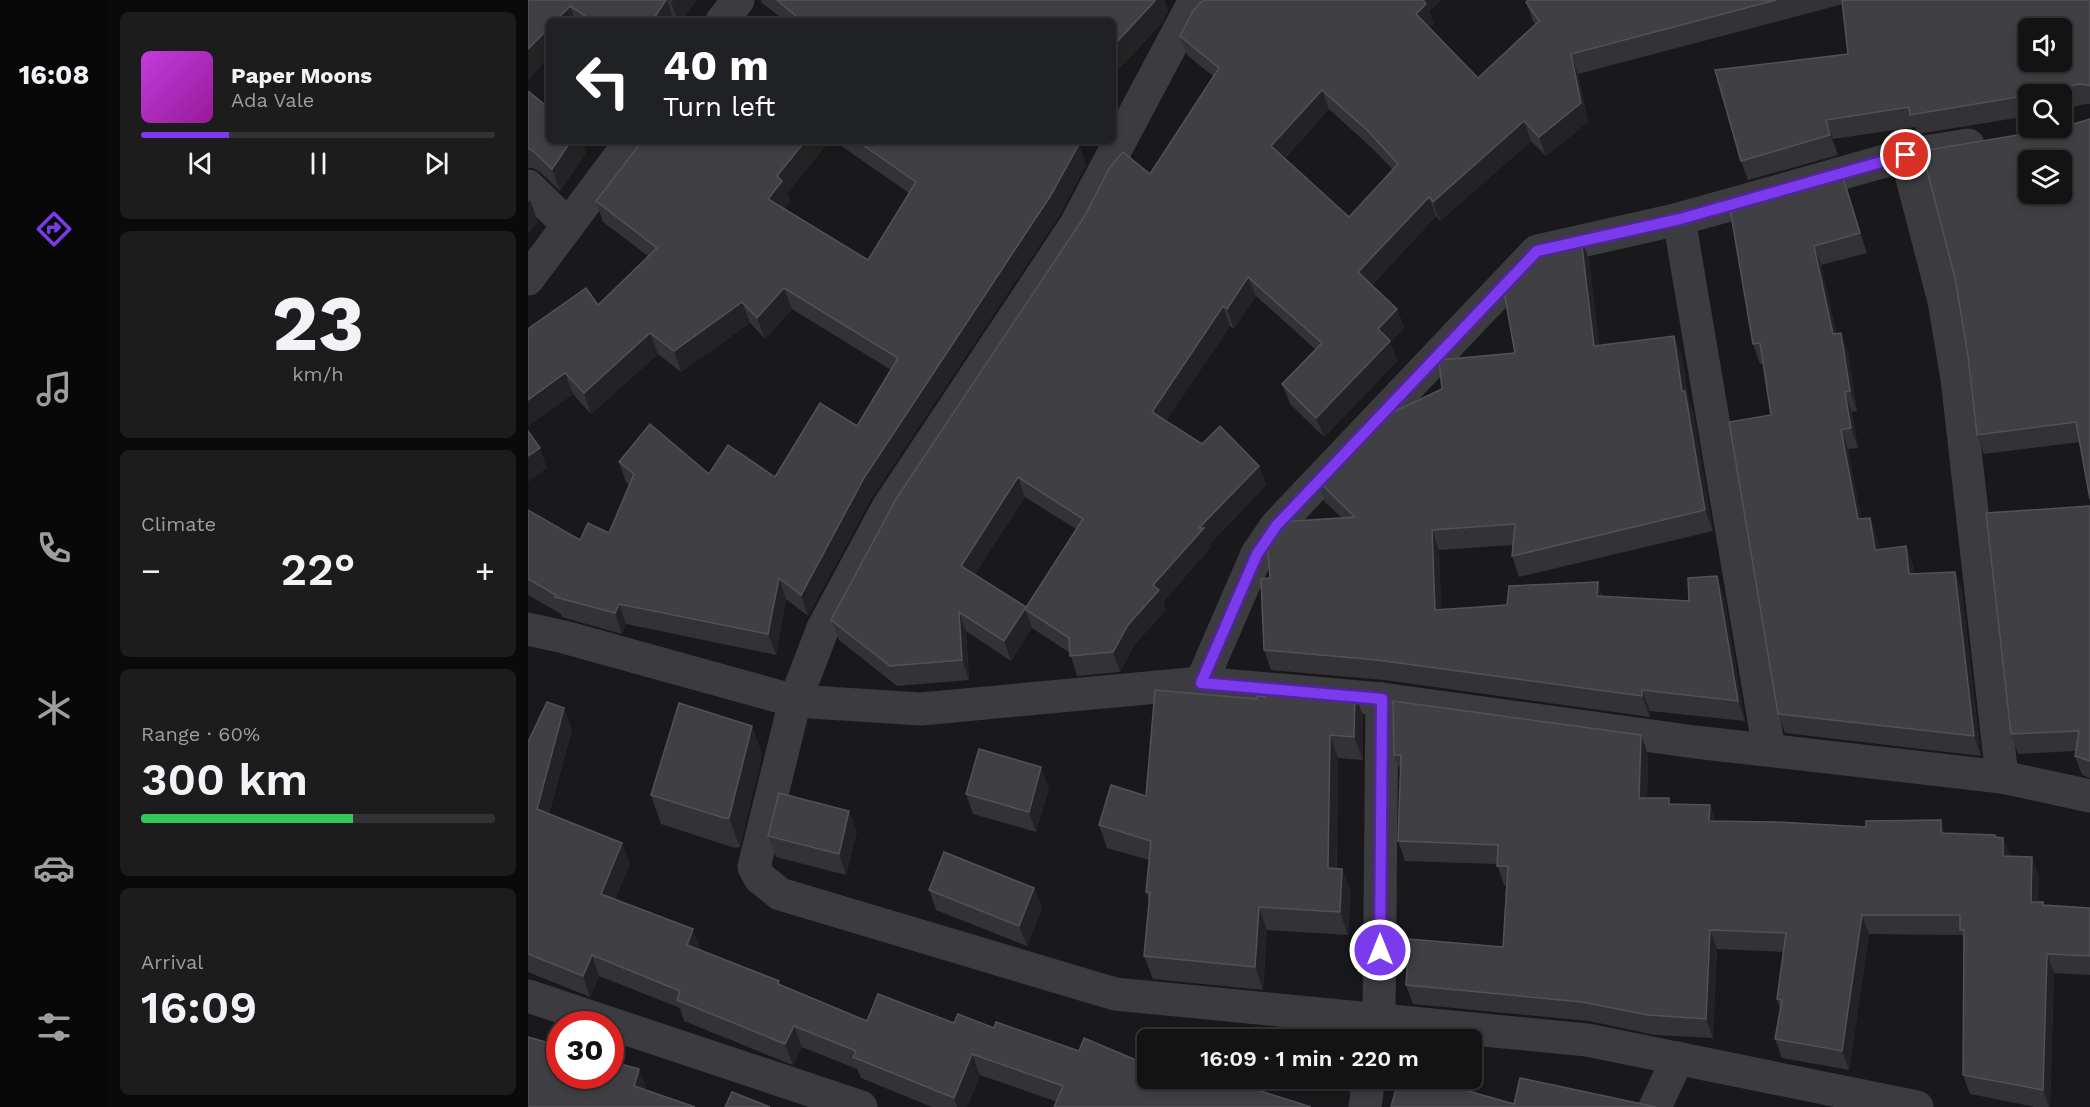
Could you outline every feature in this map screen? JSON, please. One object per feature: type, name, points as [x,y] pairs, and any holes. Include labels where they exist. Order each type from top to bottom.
[{"type":"street","points":[[724,18],[738,0]]},
{"type":"street","points":[[1195,0],[1075,226],[887,509],[824,628],[795,701],[754,867],[760,878],[780,894],[1115,993],[1377,1029],[1382,699]]},
{"type":"street","points":[[1201,683],[1257,554],[1276,526],[1537,251],[1680,219],[1906,155],[1996,140]]},
{"type":"street","points":[[528,279],[629,144]]},
{"type":"street","points":[[1906,155],[1944,301],[1957,379],[2002,777]]},
{"type":"street","points":[[528,186],[568,225]]},
{"type":"street","points":[[1680,219],[1769,750]]},
{"type":"street","points":[[528,629],[795,701],[921,710],[1201,683],[1382,699],[1684,740],[2002,777],[2090,796]]},
{"type":"street","points":[[528,996],[861,1107]]},
{"type":"street","points":[[1482,1034],[1587,1040],[1917,1107]]},
{"type":"street","points":[[1655,1107],[1678,1058]]},
{"type":"street","points":[[1365,1107],[1368,1089]]},
{"type":"building","points":[[528,0],[666,0],[654,18],[588,18],[570,6],[558,18],[546,18],[546,31],[528,49]]},
{"type":"building","points":[[777,0],[1155,0],[1116,43],[1116,18],[797,17]]},
{"type":"building","points":[[1203,0],[1423,0],[1426,4],[1416,14],[1478,78],[1539,21],[1526,2],[1528,0],[1776,0],[1571,54],[1581,103],[1539,137],[1524,121],[1433,202],[1429,197],[1358,272],[1397,309],[1378,329],[1390,341],[1316,418],[1282,384],[1322,343],[1248,277],[1227,309],[1223,306],[1152,412],[1202,444],[1220,426],[1259,466],[1199,528],[1204,528],[1153,585],[1159,590],[1128,625],[1113,652],[1070,656],[1069,638],[1025,609],[1083,519],[1018,477],[961,566],[1026,607],[1004,641],[959,612],[962,660],[890,666],[831,620],[896,499],[1084,217],[1110,167],[1123,152],[1150,174],[1219,68],[1180,36],[1193,11]],"holes":[[[1322,90],[1368,131],[1398,164],[1349,217],[1271,146]]]},
{"type":"building","points":[[1842,0],[2090,0],[2090,86],[2018,84],[2018,97],[1910,115],[1909,107],[1826,120],[1830,135],[1741,161],[1715,70],[1848,54]]},
{"type":"building","points":[[528,91],[546,106],[546,144],[569,144],[552,169],[528,148]]},
{"type":"building","points":[[2090,119],[2090,499],[2076,422],[1977,435],[1968,356],[1955,278],[1922,151],[2018,135],[2018,138],[2072,138],[2072,124]]},
{"type":"building","points":[[640,144],[803,144],[777,176],[782,181],[768,199],[868,260],[916,182],[861,144],[1079,144],[1051,195],[864,478],[801,595],[779,578],[768,634],[619,604],[615,613],[555,597],[556,595],[528,579],[528,510],[580,540],[588,523],[609,533],[634,474],[619,462],[650,424],[709,474],[728,445],[775,477],[820,403],[857,426],[898,358],[784,288],[757,318],[742,302],[674,351],[650,333],[584,393],[565,373],[528,400],[528,329],[586,288],[598,305],[657,248],[596,201]]},
{"type":"building","points":[[1841,171],[1860,233],[1814,246],[1833,334],[1841,333],[1850,391],[1845,392],[1851,428],[1841,430],[1858,519],[1870,518],[1875,550],[1906,546],[1909,574],[1955,572],[1974,736],[1778,714],[1729,422],[1771,415],[1760,343],[1753,344],[1729,203]]},
{"type":"building","points":[[1581,238],[1594,346],[1674,336],[1705,510],[1512,556],[1515,524],[1432,530],[1435,610],[1507,605],[1509,586],[1598,582],[1597,596],[1689,601],[1688,578],[1717,576],[1738,701],[1642,690],[1642,696],[1377,660],[1264,650],[1261,579],[1270,578],[1267,541],[1280,522],[1355,517],[1318,481],[1376,420],[1442,389],[1439,360],[1515,353],[1503,286],[1539,248]]},
{"type":"building","points":[[528,431],[540,448],[528,456]]},
{"type":"building","points":[[2090,506],[2090,761],[2075,756],[2079,731],[2011,734],[1986,513]]},
{"type":"building","points":[[1265,686],[1355,694],[1354,737],[1330,735],[1328,868],[1342,869],[1340,912],[1259,907],[1255,967],[1144,956],[1150,892],[1146,892],[1151,841],[1099,825],[1111,785],[1146,796],[1155,690],[1257,699],[1257,696],[1265,697]]},
{"type":"building","points":[[1393,701],[1641,735],[1639,798],[1669,798],[1669,804],[1710,805],[1709,821],[1866,827],[1866,821],[1941,820],[1941,833],[1995,835],[1995,837],[2003,838],[2003,856],[2032,857],[2031,902],[2090,908],[2090,956],[2047,954],[2043,1090],[1963,1075],[1964,930],[1960,930],[1960,915],[1862,915],[1842,1051],[1775,1039],[1782,1000],[1777,999],[1786,933],[1710,930],[1706,1019],[1648,1015],[1582,1002],[1406,985],[1409,939],[1503,947],[1508,866],[1497,866],[1498,845],[1398,841],[1401,755],[1394,755]]},
{"type":"building","points":[[547,702],[564,708],[537,809],[622,843],[601,894],[693,929],[687,945],[779,981],[778,984],[867,1021],[878,994],[954,1023],[958,1014],[994,1028],[996,1022],[1079,1051],[1084,1038],[1137,1060],[1137,1089],[1254,1089],[1311,1107],[1054,1107],[1063,1086],[972,1054],[954,1098],[853,1057],[856,1051],[794,1026],[785,1044],[677,1000],[680,991],[592,955],[583,976],[528,954],[528,742]]},
{"type":"building","points":[[679,703],[752,726],[729,818],[651,795]]},
{"type":"building","points":[[979,749],[1041,767],[1029,812],[966,794]]},
{"type":"building","points":[[779,793],[849,811],[839,854],[768,836]]},
{"type":"building","points":[[944,852],[1034,888],[1019,926],[929,890]]},
{"type":"building","points":[[528,1037],[546,1042],[546,1089],[624,1089],[624,1065],[639,1069],[634,1086],[695,1107],[528,1107]]},
{"type":"building","points":[[1520,1078],[1656,1107],[1391,1107],[1396,1089],[1461,1089],[1514,1104]]},
{"type":"building","points":[[732,1092],[770,1107],[725,1107]]},
{"type":"route","points":[[1380,950],[1382,699],[1201,683],[1257,554],[1276,526],[1537,251],[1680,219],[1906,155]]}]
